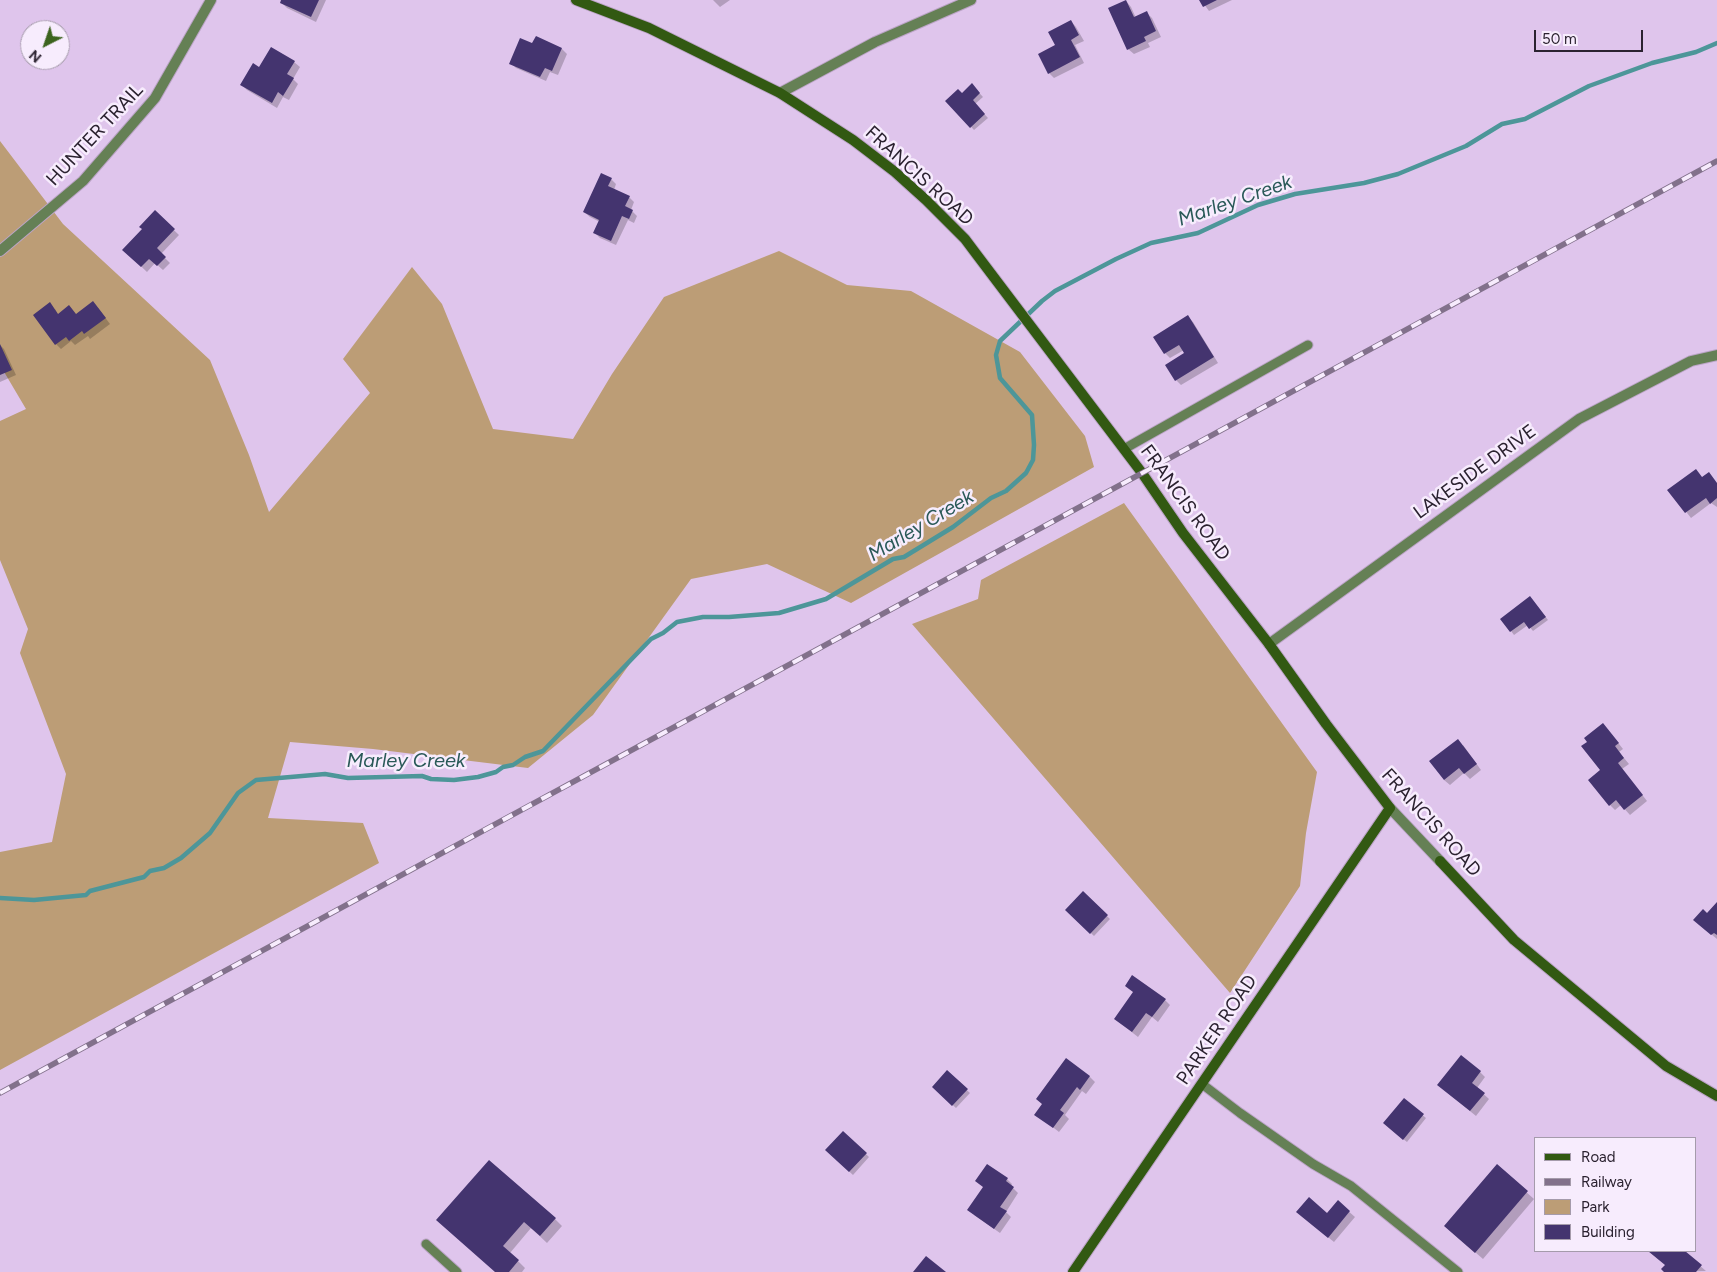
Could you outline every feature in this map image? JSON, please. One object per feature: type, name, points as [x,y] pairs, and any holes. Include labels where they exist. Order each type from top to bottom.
[{"type":"street","name":"HUNTER TRAIL","points":[[0,251],[83,181],[155,98],[211,0]]},
{"type":"street","name":"FRANCIS ROAD","points":[[576,0],[649,28],[780,93],[853,140],[895,172],[926,200],[965,239],[1124,449],[1182,532],[1269,644],[1326,724],[1390,808],[1514,940],[1666,1066],[1717,1096]]},
{"type":"street","points":[[780,93],[875,42],[971,0]]},
{"type":"street","name":"LAKESIDE DRIVE","points":[[1269,644],[1579,419],[1691,361],[1717,355]]},
{"type":"street","name":"PARKER ROAD","points":[[1073,1272],[1390,808]]},
{"type":"lane","points":[[1124,449],[1308,345]]},
{"type":"lane","points":[[1202,1084],[1313,1164],[1351,1186],[1458,1272]]},
{"type":"lane","points":[[426,1244],[457,1272]]},
{"type":"green space","points":[[0,141],[63,224],[210,360],[249,455],[269,512],[370,393],[343,359],[412,267],[442,304],[493,429],[573,439],[612,374],[664,297],[779,251],[847,285],[911,291],[1020,352],[1085,436],[1094,467],[851,603],[767,564],[691,579],[593,715],[528,768],[373,749],[290,742],[268,818],[363,823],[379,863],[0,1070],[0,852],[52,842],[66,774],[20,653],[28,629],[0,560],[0,421],[26,409],[0,365]]},
{"type":"green space","points":[[1124,503],[1317,772],[1306,833],[1300,886],[1230,993],[912,624],[978,599],[981,580]]},
{"type":"building","points":[[281,0],[319,0],[311,17],[280,3]]},
{"type":"building","points":[[1126,0],[1134,17],[1147,11],[1156,31],[1144,37],[1146,41],[1127,50],[1108,8]]},
{"type":"building","points":[[1199,0],[1217,0],[1203,7]]},
{"type":"building","points":[[1071,20],[1079,35],[1071,40],[1080,57],[1048,74],[1038,54],[1055,45],[1048,32]]},
{"type":"building","points":[[536,36],[562,48],[552,71],[545,68],[540,77],[509,64],[520,38],[532,43]]},
{"type":"building","points":[[271,47],[295,61],[287,74],[294,78],[283,96],[278,92],[272,103],[240,85],[253,63],[259,67]]},
{"type":"building","points":[[972,83],[980,93],[973,100],[985,114],[970,128],[945,101],[958,89],[962,93]]},
{"type":"building","points":[[601,173],[612,178],[608,186],[630,196],[625,206],[633,210],[629,219],[622,216],[611,241],[593,233],[599,220],[583,212]]},
{"type":"building","points":[[155,210],[175,229],[157,248],[166,257],[157,266],[149,259],[141,267],[122,250],[142,229],[139,227]]},
{"type":"building","points":[[93,301],[106,318],[84,334],[82,331],[69,341],[66,337],[55,345],[33,315],[50,302],[58,314],[69,305],[76,314]]},
{"type":"building","points":[[1188,315],[1214,357],[1175,381],[1165,365],[1184,353],[1179,345],[1164,354],[1153,337]]},
{"type":"building","points":[[0,344],[12,370],[0,375]]},
{"type":"building","points":[[1696,469],[1702,477],[1709,472],[1717,483],[1717,498],[1710,504],[1706,498],[1685,513],[1667,490]]},
{"type":"building","points":[[1530,596],[1546,617],[1529,629],[1524,622],[1510,632],[1500,619]]},
{"type":"building","points":[[1603,723],[1619,743],[1615,746],[1624,758],[1618,763],[1643,795],[1624,810],[1616,800],[1609,806],[1588,780],[1600,770],[1581,746],[1587,742],[1584,738]]},
{"type":"building","points":[[1458,739],[1477,764],[1464,774],[1459,768],[1444,780],[1429,761]]},
{"type":"building","points":[[1083,891],[1108,915],[1090,934],[1065,910]]},
{"type":"building","points":[[1717,902],[1717,935],[1714,933],[1711,935],[1693,920],[1703,909],[1707,913]]},
{"type":"building","points":[[1132,975],[1166,999],[1152,1017],[1146,1013],[1132,1032],[1114,1019],[1133,992],[1125,986]]},
{"type":"building","points":[[1461,1055],[1481,1071],[1472,1083],[1485,1093],[1470,1111],[1437,1085]]},
{"type":"building","points":[[1066,1058],[1090,1076],[1080,1090],[1077,1087],[1060,1110],[1064,1113],[1053,1128],[1034,1115],[1042,1104],[1036,1099]]},
{"type":"building","points":[[947,1070],[968,1089],[952,1106],[932,1087]]},
{"type":"building","points":[[1404,1098],[1424,1114],[1403,1140],[1383,1123]]},
{"type":"building","points":[[843,1131],[867,1153],[849,1172],[825,1150]]},
{"type":"building","points":[[489,1160],[556,1218],[540,1236],[524,1222],[503,1246],[519,1260],[509,1272],[495,1272],[436,1220]]},
{"type":"building","points":[[987,1164],[1008,1178],[1006,1181],[1014,1187],[1000,1207],[1007,1211],[994,1229],[967,1210],[983,1187],[975,1181]]},
{"type":"building","points":[[1497,1164],[1528,1191],[1475,1253],[1444,1226]]},
{"type":"building","points":[[1309,1197],[1327,1213],[1338,1200],[1350,1211],[1328,1238],[1296,1212]]},
{"type":"building","points":[[1649,1252],[1686,1252],[1702,1265],[1696,1272],[1664,1272],[1661,1269],[1665,1265]]},
{"type":"building","points":[[926,1256],[946,1272],[913,1272]]},
{"type":"waterway","name":"Marley Creek","points":[[0,898],[34,900],[86,895],[90,891],[144,877],[150,871],[164,868],[181,858],[210,833],[238,793],[256,780],[325,774],[348,778],[422,776],[431,779],[454,780],[478,777],[496,772],[503,767],[513,765],[525,757],[543,751],[651,639],[663,633],[677,622],[703,617],[779,613],[826,599],[893,559],[904,557],[953,527],[991,498],[1006,491],[1026,473],[1033,460],[1032,415],[1000,378],[996,355],[1000,341],[1055,291],[1151,243],[1198,233],[1258,205],[1295,194],[1364,183],[1398,174],[1466,146],[1502,124],[1525,119],[1589,86],[1652,63],[1696,52],[1717,43]]},
{"type":"railway","points":[[0,1093],[1717,161]]}]
